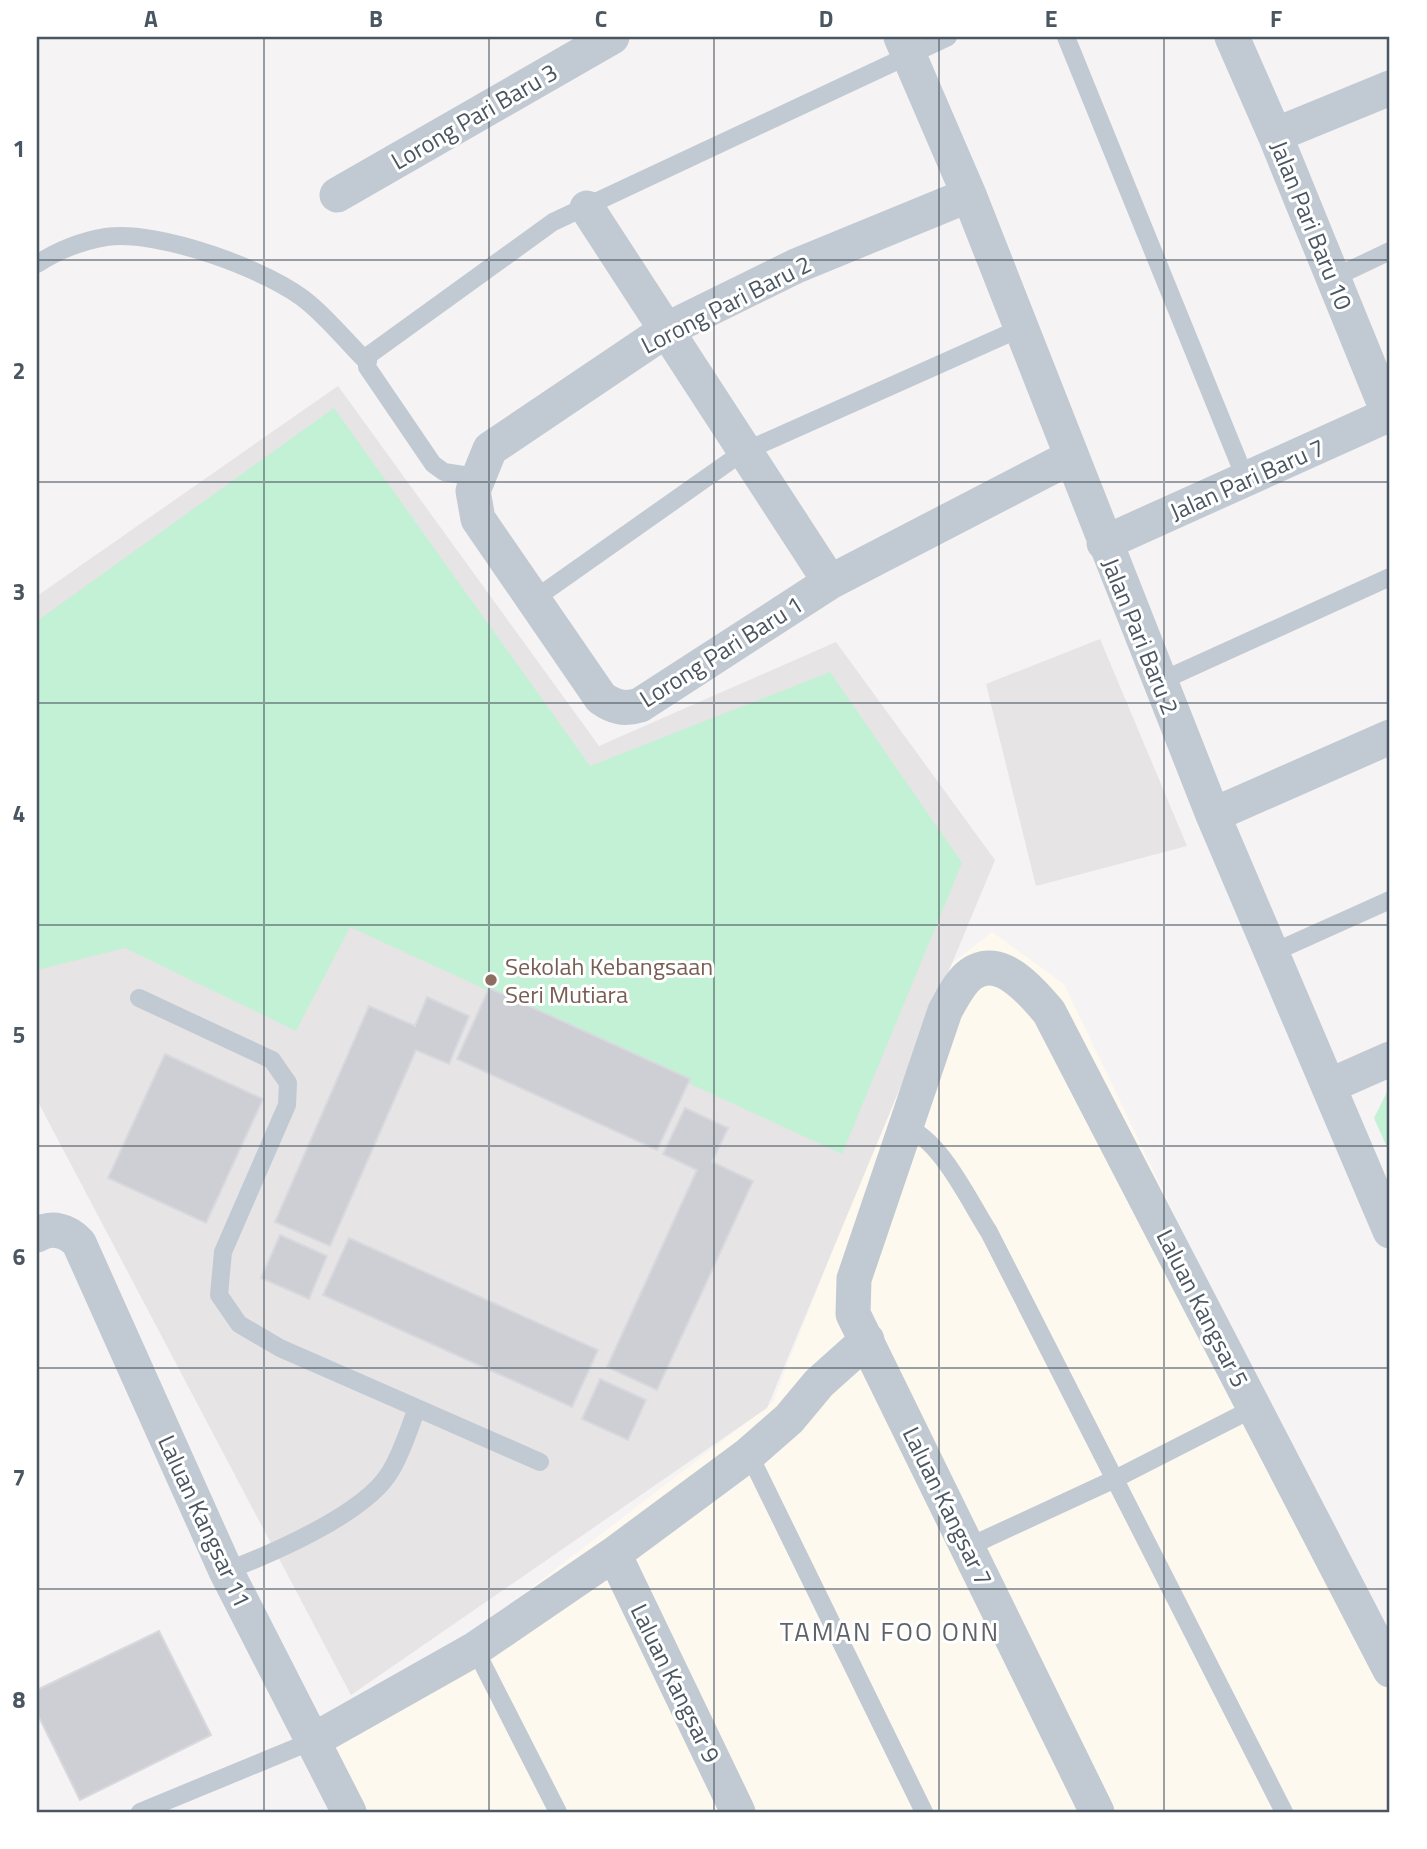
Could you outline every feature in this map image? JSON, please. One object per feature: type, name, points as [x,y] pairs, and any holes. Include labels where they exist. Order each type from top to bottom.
[{"type":"street","name":"Lorong Pari Baru 3","points":[[337,195],[612,37]]},
{"type":"street","name":"Jalan Pari Baru 10","points":[[1232,37],[1389,414]]},
{"type":"street","name":"Jalan Pari Baru 2","points":[[905,46],[970,194],[1070,457],[1213,815],[1390,1231]]},
{"type":"street","points":[[1275,135],[1390,88]]},
{"type":"street","name":"Lorong Pari Baru 2","points":[[476,477],[490,450],[668,329],[796,266],[970,194]]},
{"type":"street","points":[[587,208],[668,329],[743,452],[830,582]]},
{"type":"street","name":"Jalan Pari Baru 7","points":[[1104,543],[1389,414]]},
{"type":"street","name":"Lorong Pari Baru 1","points":[[476,477],[473,505],[478,519],[601,698],[620,708],[631,708],[640,705],[830,582],[1070,457]]},
{"type":"street","points":[[1213,815],[1390,737]]},
{"type":"street","name":"Laluan Kangsar 5","points":[[906,1127],[945,1011],[960,986],[972,973],[991,968],[1012,975],[1029,989],[1049,1012],[1390,1671]]},
{"type":"street","points":[[1329,1086],[1390,1059]]},
{"type":"street","points":[[312,1741],[475,1649],[614,1555],[749,1454],[789,1419],[819,1384],[860,1327],[854,1279],[906,1127]]},
{"type":"street","name":"Laluan Kangsar 11","points":[[50,1233],[79,1242],[226,1571],[349,1812]]},
{"type":"street","name":"Laluan Kangsar 7","points":[[860,1327],[1097,1812]]},
{"type":"street","name":"Laluan Kangsar 9","points":[[614,1555],[738,1812]]},
{"type":"lane","points":[[366,361],[369,355],[545,227],[905,46],[948,37]]},
{"type":"lane","points":[[1066,37],[1246,480]]},
{"type":"lane","points":[[37,264],[54,253],[106,237],[146,237],[241,264],[309,302],[366,361],[367,367],[433,464],[444,472],[476,477]]},
{"type":"lane","points":[[1333,278],[1390,251]]},
{"type":"lane","points":[[533,600],[743,452],[1021,328]]},
{"type":"lane","points":[[1159,682],[1390,577]]},
{"type":"lane","points":[[1272,953],[1390,900]]},
{"type":"lane","points":[[139,998],[272,1060],[288,1083],[287,1105],[223,1252],[219,1295],[239,1324],[280,1349],[540,1462]]},
{"type":"lane","points":[[906,1127],[918,1131],[936,1149],[989,1232],[1284,1812]]},
{"type":"lane","points":[[226,1571],[265,1556],[358,1506],[375,1492],[391,1472],[418,1408]]},
{"type":"lane","points":[[968,1547],[1115,1479],[1254,1408]]},
{"type":"lane","points":[[749,1454],[924,1812]]},
{"type":"lane","points":[[475,1649],[558,1812]]},
{"type":"lane","points":[[140,1812],[312,1741]]},
{"type":"shaded area","name":"Sekolah Kebangsaan Seri Mutiara","points":[[338,386],[599,746],[836,642],[995,860],[767,1408],[351,1695],[37,1100],[37,596]]},
{"type":"shaded area","points":[[1100,639],[1187,846],[1036,886],[986,684]]},
{"type":"shaded area","points":[[992,932],[1064,984],[1390,1665],[1390,1812],[338,1812],[311,1757],[773,1402],[942,971]]},
{"type":"green space","points":[[334,408],[590,766],[830,672],[962,863],[842,1154],[350,927],[296,1031],[125,948],[37,970],[37,621]]},
{"type":"green space","points":[[1390,1086],[1390,1154],[1374,1118]]},
{"type":"building","points":[[489,988],[690,1079],[657,1150],[457,1059]]},
{"type":"building","points":[[427,997],[469,1016],[449,1064],[416,1050],[330,1246],[275,1222],[369,1006],[415,1026]]},
{"type":"building","points":[[165,1054],[263,1099],[206,1223],[108,1178]]},
{"type":"building","points":[[685,1108],[728,1128],[712,1162],[753,1181],[657,1390],[607,1367],[697,1170],[663,1154]]},
{"type":"building","points":[[280,1235],[327,1256],[309,1299],[261,1278]]},
{"type":"building","points":[[349,1238],[598,1350],[572,1407],[323,1295]]},
{"type":"building","points":[[600,1379],[646,1400],[628,1440],[582,1419]]},
{"type":"building","points":[[159,1631],[211,1735],[80,1800],[37,1713],[37,1690]]},
{"type":"place","name":"Sekolah Kebangsaan Seri Mutiara","points":[[491,980]]},
{"type":"district","name":"TAMAN FOO ONN","points":[[890,1631]]}]
